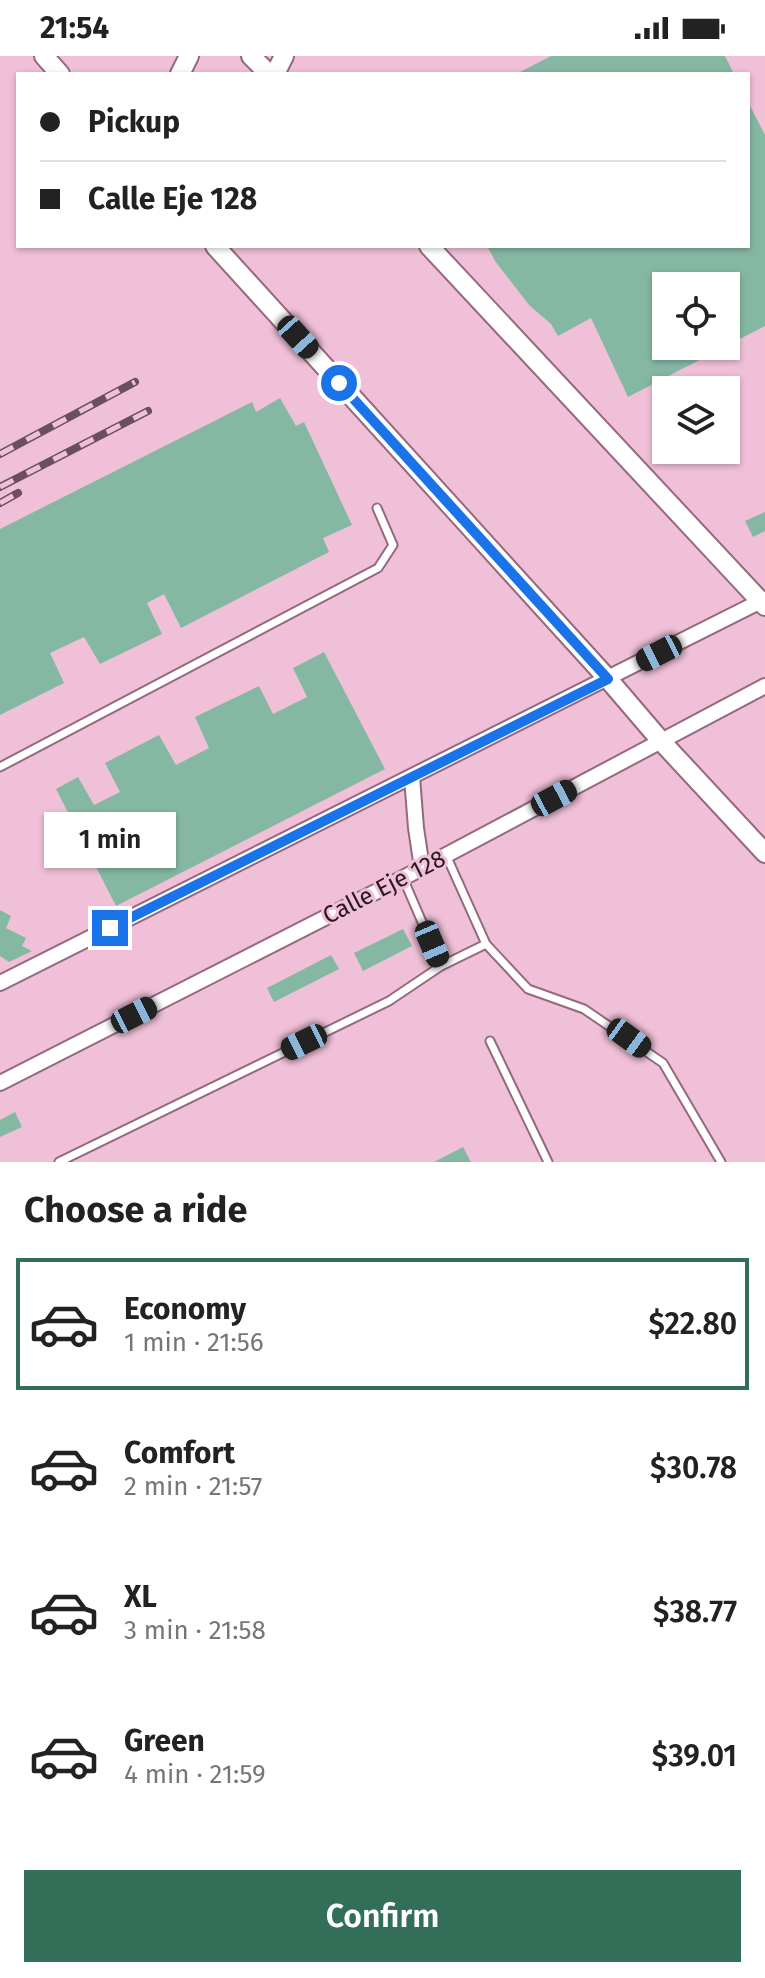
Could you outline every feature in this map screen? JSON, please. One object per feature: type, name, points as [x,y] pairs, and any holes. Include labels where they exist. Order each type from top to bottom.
[{"type":"street","points":[[44,56],[58,72]]},
{"type":"street","points":[[251,56],[267,72]]},
{"type":"street","points":[[217,248],[765,853]]},
{"type":"street","points":[[0,983],[763,602],[431,248]]},
{"type":"street","name":"Calle Eje 128","points":[[0,1083],[403,878],[765,686]]},
{"type":"street","points":[[412,777],[422,868]]},
{"type":"lane","points":[[0,767],[378,568],[393,545],[377,508]]},
{"type":"lane","points":[[446,855],[486,944],[528,989],[584,1009],[663,1063],[721,1162]]},
{"type":"lane","points":[[403,878],[441,966]]},
{"type":"lane","points":[[59,1162],[389,1001],[441,966],[486,944]]},
{"type":"lane","points":[[490,1041],[548,1162]]},
{"type":"building","points":[[551,56],[725,56],[733,72],[520,72]]},
{"type":"building","points":[[750,106],[765,135],[765,326],[740,339],[740,272],[652,272],[652,360],[699,360],[669,376],[652,376],[652,385],[628,397],[591,318],[558,336],[551,324],[529,305],[488,248],[750,248]]},
{"type":"building","points":[[280,398],[296,426],[304,422],[352,525],[323,538],[329,552],[181,628],[164,594],[147,603],[162,634],[100,664],[84,637],[50,653],[64,683],[0,715],[0,529],[252,402],[256,412]]},
{"type":"building","points":[[765,512],[765,531],[753,537],[745,521]]},
{"type":"building","points":[[324,652],[385,769],[116,906],[56,789],[78,777],[94,805],[120,792],[105,763],[159,735],[176,765],[209,748],[195,717],[259,686],[273,714],[307,697],[293,668]]},
{"type":"building","points":[[0,910],[11,916],[6,928],[26,938],[22,946],[32,951],[9,962],[0,956]]},
{"type":"building","points":[[403,929],[412,946],[363,971],[354,953]]},
{"type":"building","points":[[331,955],[339,969],[274,1002],[267,988]]},
{"type":"building","points":[[15,1112],[22,1127],[0,1137],[0,1120]]},
{"type":"building","points":[[463,1147],[471,1162],[434,1162]]},
{"type":"railway","points":[[0,454],[135,382]]},
{"type":"railway","points":[[0,487],[148,411]]},
{"type":"railway","points":[[0,503],[18,493]]},
{"type":"route","points":[[110,928],[608,679],[339,383]]}]
